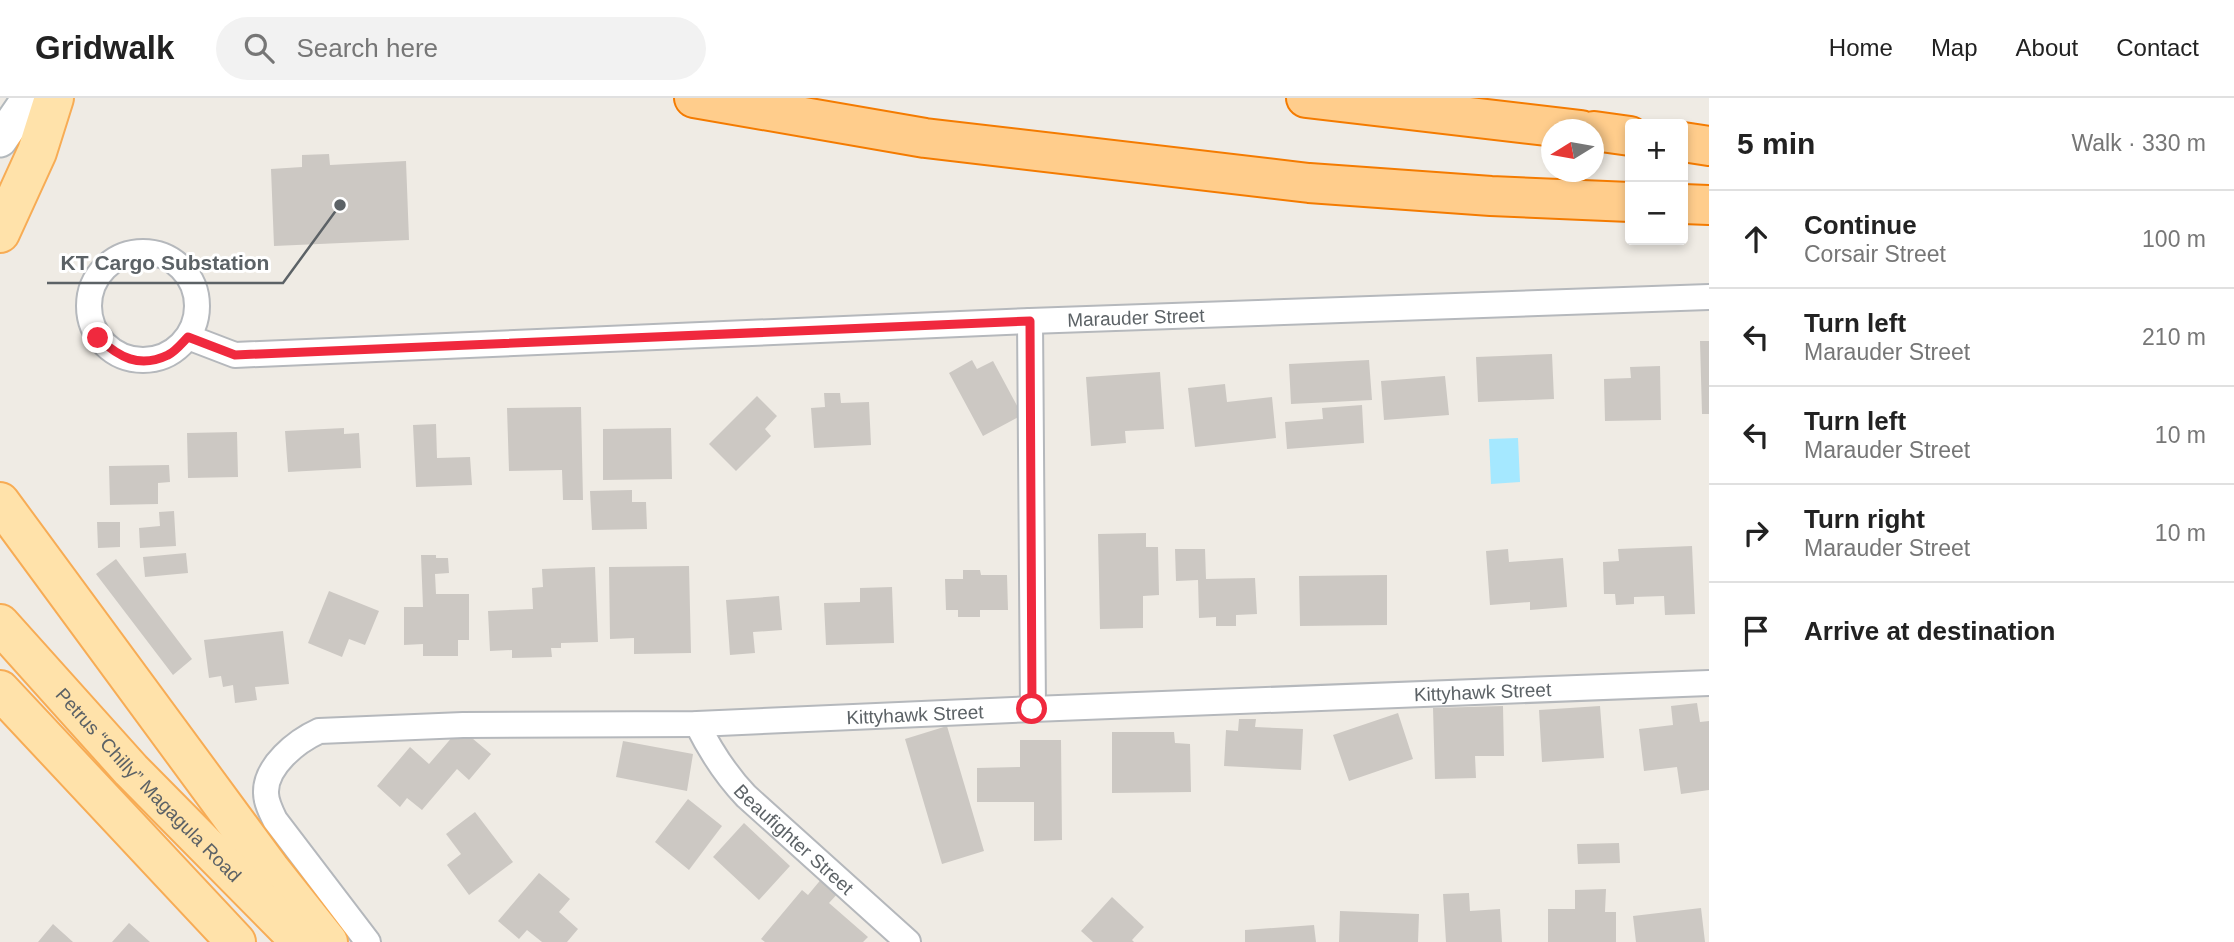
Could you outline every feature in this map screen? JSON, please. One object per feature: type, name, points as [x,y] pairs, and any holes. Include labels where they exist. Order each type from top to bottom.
[{"type":"highway","points":[[694,98],[925,138],[1309,183],[1491,196],[1625,202]]},
{"type":"highway","points":[[1306,98],[1541,125]]},
{"type":"highway","points":[[1604,132],[1625,135]]},
{"type":"highway","points":[[1688,143],[1709,146]]},
{"type":"highway","points":[[1688,204],[1709,205]]},
{"type":"main road","points":[[0,140],[29,98]]},
{"type":"main road","points":[[0,233],[37,152],[54,98]]},
{"type":"main road","points":[[0,502],[270,869],[328,942]]},
{"type":"main road","name":"Petrus “Chilly” Magagula Road","points":[[0,624],[131,770],[301,942]]},
{"type":"main road","points":[[0,690],[236,942]]},
{"type":"street","points":[[129,253],[155,253],[178,265],[194,286],[197,312],[188,337],[169,355],[143,362],[117,356],[98,338],[88,313],[90,287],[106,265],[129,253]]},
{"type":"street","name":"Marauder Street","points":[[188,337],[235,355],[1030,321],[1709,297]]},
{"type":"street","points":[[1030,321],[1032,709]]},
{"type":"street","name":"Kittyhawk Street","points":[[368,942],[275,820],[266,793],[268,779],[289,749],[301,739],[319,731],[463,725],[697,724],[1709,683]]},
{"type":"street","name":"Beaufighter Street","points":[[697,724],[714,758],[746,796],[908,942]]},
{"type":"water","points":[[1518,438],[1520,482],[1491,484],[1489,439]]},
{"type":"building","points":[[329,154],[330,165],[406,161],[409,240],[274,246],[271,169],[302,167],[302,155]]},
{"type":"building","points":[[1700,341],[1709,341],[1709,414],[1702,414]]},
{"type":"building","points":[[1552,354],[1554,399],[1478,402],[1476,357]]},
{"type":"building","points":[[972,360],[977,369],[993,361],[1022,415],[983,436],[949,373]]},
{"type":"building","points":[[1369,360],[1372,400],[1291,404],[1289,364]]},
{"type":"building","points":[[1660,366],[1661,420],[1605,421],[1604,379],[1631,378],[1630,367]]},
{"type":"building","points":[[1160,372],[1164,429],[1125,431],[1126,443],[1091,446],[1086,377]]},
{"type":"building","points":[[1445,376],[1449,415],[1384,420],[1381,381]]},
{"type":"building","points":[[1225,384],[1227,402],[1272,397],[1276,438],[1195,447],[1188,388]]},
{"type":"building","points":[[824,393],[840,393],[841,403],[869,402],[871,445],[814,448],[811,408],[825,407]]},
{"type":"building","points":[[757,396],[777,416],[765,429],[771,436],[736,471],[709,444]]},
{"type":"building","points":[[1362,405],[1364,443],[1287,449],[1285,422],[1323,419],[1322,408]]},
{"type":"building","points":[[581,407],[583,500],[563,500],[562,470],[509,471],[507,408]]},
{"type":"building","points":[[436,424],[437,458],[470,457],[472,485],[416,487],[413,425]]},
{"type":"building","points":[[344,428],[344,434],[359,433],[361,468],[288,472],[285,431]]},
{"type":"building","points":[[671,428],[672,479],[603,480],[603,429]]},
{"type":"building","points":[[237,432],[238,477],[188,478],[187,433]]},
{"type":"building","points":[[169,465],[170,482],[158,483],[158,504],[110,505],[109,466]]},
{"type":"building","points":[[632,490],[632,502],[646,502],[647,529],[592,530],[590,491]]},
{"type":"building","points":[[174,511],[176,546],[140,548],[139,528],[160,526],[159,512]]},
{"type":"building","points":[[97,522],[120,522],[120,547],[98,548]]},
{"type":"building","points":[[1146,533],[1146,547],[1158,547],[1159,595],[1143,596],[1143,628],[1100,629],[1098,534]]},
{"type":"building","points":[[1692,546],[1695,614],[1665,615],[1664,596],[1634,597],[1634,604],[1616,605],[1615,594],[1604,594],[1603,562],[1619,561],[1618,549]]},
{"type":"building","points":[[1175,549],[1205,549],[1206,579],[1255,578],[1257,614],[1236,615],[1236,626],[1216,626],[1216,617],[1199,618],[1198,580],[1176,581]]},
{"type":"building","points":[[1508,549],[1509,562],[1563,558],[1567,607],[1530,610],[1530,602],[1490,605],[1486,551]]},
{"type":"building","points":[[186,553],[188,573],[145,577],[143,557]]},
{"type":"building","points":[[421,555],[448,558],[449,573],[435,574],[436,594],[469,594],[469,640],[458,640],[458,656],[423,656],[423,644],[404,645],[404,607],[423,607]]},
{"type":"building","points":[[116,559],[192,659],[173,675],[96,574]]},
{"type":"building","points":[[689,566],[691,653],[634,654],[634,638],[610,639],[609,567]]},
{"type":"building","points":[[595,567],[598,642],[561,643],[561,648],[551,648],[552,657],[512,658],[512,650],[490,651],[488,611],[533,609],[532,588],[543,587],[542,569]]},
{"type":"building","points":[[963,570],[980,570],[981,575],[1007,575],[1008,610],[980,610],[980,617],[958,617],[958,610],[946,610],[945,579],[963,579]]},
{"type":"building","points":[[1387,575],[1387,625],[1300,626],[1299,576]]},
{"type":"building","points":[[892,587],[894,643],[826,645],[824,603],[860,602],[860,588]]},
{"type":"building","points":[[329,591],[379,611],[365,645],[349,639],[342,657],[308,643]]},
{"type":"building","points":[[779,596],[782,630],[753,632],[755,653],[730,655],[726,600]]},
{"type":"building","points":[[283,631],[289,684],[255,687],[257,700],[235,703],[233,685],[223,687],[221,676],[209,678],[204,640]]},
{"type":"building","points":[[1697,703],[1700,722],[1709,721],[1709,790],[1681,794],[1677,767],[1644,771],[1639,729],[1673,725],[1671,706]]},
{"type":"building","points":[[1503,706],[1504,756],[1475,756],[1476,778],[1435,779],[1433,708]]},
{"type":"building","points":[[1600,706],[1604,758],[1542,762],[1539,710]]},
{"type":"building","points":[[1398,713],[1413,759],[1349,781],[1333,735]]},
{"type":"building","points":[[1239,719],[1256,719],[1255,727],[1303,729],[1301,770],[1224,766],[1226,730],[1238,731]]},
{"type":"building","points":[[947,726],[984,851],[942,864],[905,739]]},
{"type":"building","points":[[460,728],[491,754],[469,780],[457,769],[422,810],[407,798],[400,807],[377,786],[410,747],[429,764]]},
{"type":"building","points":[[1112,732],[1174,732],[1175,743],[1190,744],[1191,792],[1112,793]]},
{"type":"building","points":[[1020,740],[1061,740],[1062,840],[1034,841],[1034,802],[977,802],[977,768],[1020,767]]},
{"type":"building","points":[[623,741],[693,754],[687,791],[616,777]]},
{"type":"building","points":[[688,799],[722,826],[689,870],[655,842]]},
{"type":"building","points":[[475,812],[513,862],[469,895],[447,865],[461,854],[446,834]]},
{"type":"building","points":[[744,823],[790,866],[759,900],[713,857]]},
{"type":"building","points":[[1619,843],[1620,863],[1578,864],[1577,844]]},
{"type":"building","points":[[539,873],[570,899],[559,912],[578,929],[567,942],[542,942],[527,930],[519,939],[498,921]]},
{"type":"building","points":[[823,877],[840,891],[829,903],[868,937],[863,942],[765,942],[761,939],[802,890],[808,895]]},
{"type":"building","points":[[1606,889],[1605,912],[1616,912],[1616,942],[1548,942],[1548,909],[1575,909],[1575,890]]},
{"type":"building","points":[[1469,893],[1470,911],[1500,909],[1502,942],[1446,942],[1443,894]]},
{"type":"building","points":[[1112,897],[1144,927],[1132,940],[1134,942],[1093,942],[1081,931]]},
{"type":"building","points":[[1701,908],[1705,942],[1636,942],[1633,916]]},
{"type":"building","points":[[1340,911],[1419,914],[1418,942],[1339,942]]},
{"type":"building","points":[[129,923],[150,942],[112,942]]},
{"type":"building","points":[[53,924],[73,942],[38,942]]},
{"type":"building","points":[[1314,925],[1316,942],[1245,942],[1245,930]]},
{"type":"place","name":"KT Cargo Substation","points":[[340,205]]},
{"type":"route","points":[[98,338],[117,356],[143,362],[169,355],[188,337],[235,355],[1030,321],[1032,709]]}]
